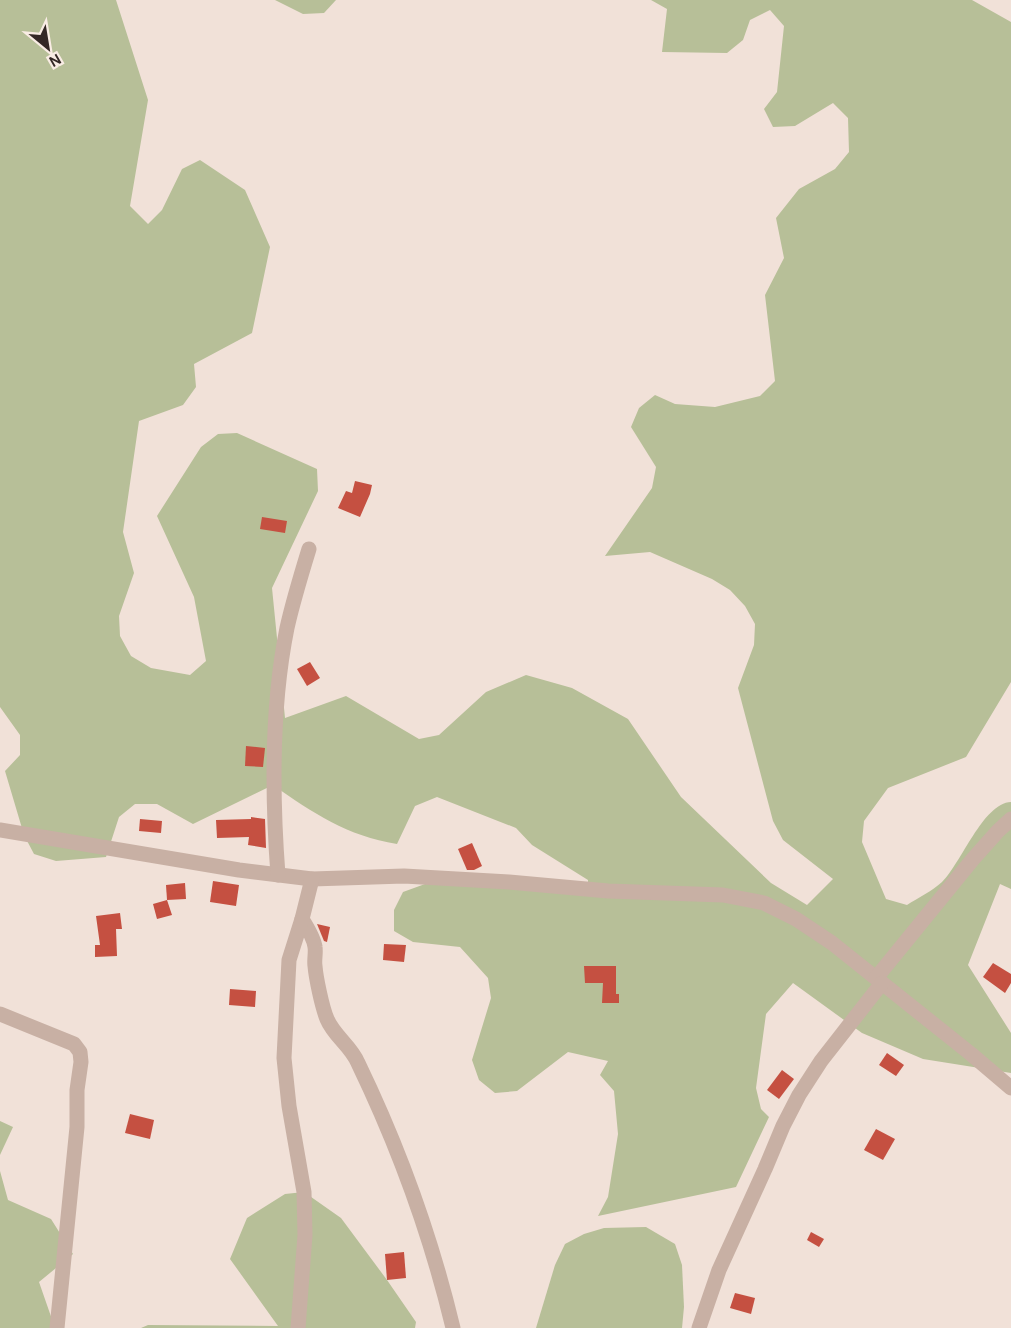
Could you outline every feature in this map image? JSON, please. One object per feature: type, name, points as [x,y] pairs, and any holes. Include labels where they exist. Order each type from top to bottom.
[{"type":"street","points":[[278,876],[274,820],[278,684],[287,628],[309,549]]},
{"type":"street","points":[[699,1328],[718,1270],[788,1116],[821,1061],[879,980],[973,859],[1011,819]]},
{"type":"street","points":[[0,830],[278,876],[312,879],[404,876],[608,891],[723,895],[764,903],[796,919],[832,943],[1011,1088]]},
{"type":"street","points":[[298,1328],[305,1235],[304,1192],[289,1106],[284,1058],[289,960],[312,879]]},
{"type":"street","points":[[302,919],[315,946],[315,966],[326,1016],[336,1035],[357,1060],[381,1110],[414,1195],[443,1285],[453,1328]]},
{"type":"street","points":[[0,1014],[74,1044],[80,1052],[81,1062],[76,1089],[77,1127],[57,1328]]},
{"type":"green space","points":[[0,0],[116,0],[148,100],[130,206],[148,224],[162,210],[182,169],[200,160],[245,190],[270,247],[252,333],[194,364],[196,387],[183,405],[139,421],[123,532],[134,573],[119,616],[120,636],[131,656],[151,668],[190,675],[206,661],[194,597],[157,516],[201,447],[218,434],[237,433],[317,469],[318,491],[272,588],[285,718],[346,696],[419,739],[439,735],[486,692],[526,675],[572,688],[628,719],[681,797],[771,883],[807,905],[833,879],[783,840],[773,821],[738,688],[754,645],[755,624],[745,606],[730,590],[712,579],[650,552],[605,556],[652,488],[656,467],[631,427],[639,408],[655,395],[675,404],[715,407],[760,396],[775,381],[765,295],[784,258],[776,218],[799,189],[835,169],[849,152],[848,118],[833,103],[795,126],[773,127],[764,109],[777,92],[784,26],[770,10],[750,20],[743,40],[727,53],[662,52],[667,9],[651,0],[972,0],[1011,22],[1011,682],[966,757],[888,788],[864,821],[862,842],[886,899],[907,905],[942,882],[991,812],[1011,802],[1011,889],[1000,884],[968,965],[1011,1033],[1011,1073],[923,1059],[862,1033],[793,983],[766,1014],[756,1088],[761,1109],[769,1117],[736,1187],[598,1216],[608,1197],[618,1134],[614,1091],[600,1075],[608,1061],[568,1052],[517,1091],[495,1093],[479,1080],[472,1060],[491,998],[488,978],[460,947],[413,942],[394,931],[394,910],[403,892],[425,884],[509,882],[588,896],[588,880],[532,845],[516,828],[437,797],[415,806],[397,844],[362,835],[331,822],[273,785],[193,824],[157,804],[135,804],[119,817],[106,857],[56,861],[34,854],[24,835],[5,771],[20,755],[20,735],[0,707]]},
{"type":"green space","points":[[275,0],[336,0],[324,13],[303,14]]},
{"type":"green space","points":[[0,1121],[13,1127],[0,1155]]},
{"type":"green space","points":[[0,1171],[8,1200],[51,1219],[73,1254],[39,1282],[55,1328],[0,1328]]},
{"type":"green space","points":[[304,1192],[341,1218],[416,1322],[415,1328],[141,1328],[148,1325],[278,1326],[230,1259],[247,1218],[285,1194]]},
{"type":"green space","points":[[646,1227],[675,1244],[682,1265],[684,1307],[682,1328],[536,1328],[555,1265],[565,1244],[584,1234],[604,1228]]},
{"type":"building","points":[[355,481],[372,485],[360,517],[338,508],[346,491],[352,493]]},
{"type":"building","points":[[262,517],[287,521],[285,533],[260,529]]},
{"type":"building","points":[[310,662],[320,678],[307,686],[297,669]]},
{"type":"building","points":[[246,746],[265,748],[263,767],[245,766]]},
{"type":"building","points":[[251,817],[265,819],[266,848],[248,845],[249,837],[217,838],[216,820],[251,819]]},
{"type":"building","points":[[140,819],[162,821],[161,833],[139,831]]},
{"type":"building","points":[[472,843],[482,866],[474,870],[467,870],[458,849]]},
{"type":"building","points":[[213,881],[239,885],[236,906],[210,902]]},
{"type":"building","points":[[185,883],[186,899],[167,900],[166,885]]},
{"type":"building","points":[[167,900],[172,915],[157,919],[153,904]]},
{"type":"building","points":[[120,913],[122,929],[116,929],[117,956],[95,957],[95,945],[100,945],[96,916]]},
{"type":"building","points":[[317,924],[330,927],[327,942],[324,941]]},
{"type":"building","points":[[384,944],[406,945],[404,962],[383,960]]},
{"type":"building","points":[[993,963],[1011,974],[1011,983],[1005,993],[983,977]]},
{"type":"building","points":[[584,966],[616,966],[616,994],[619,994],[619,1003],[602,1003],[603,983],[585,983]]},
{"type":"building","points":[[230,989],[256,991],[255,1007],[229,1005]]},
{"type":"building","points":[[887,1053],[904,1065],[896,1076],[879,1065]]},
{"type":"building","points":[[782,1070],[794,1079],[779,1099],[767,1090]]},
{"type":"building","points":[[130,1114],[154,1120],[150,1139],[125,1133]]},
{"type":"building","points":[[876,1129],[895,1139],[883,1160],[864,1150]]},
{"type":"building","points":[[811,1232],[824,1239],[819,1247],[807,1240]]},
{"type":"building","points":[[404,1252],[406,1278],[387,1280],[385,1254]]},
{"type":"building","points":[[735,1293],[755,1298],[751,1314],[730,1308]]}]
